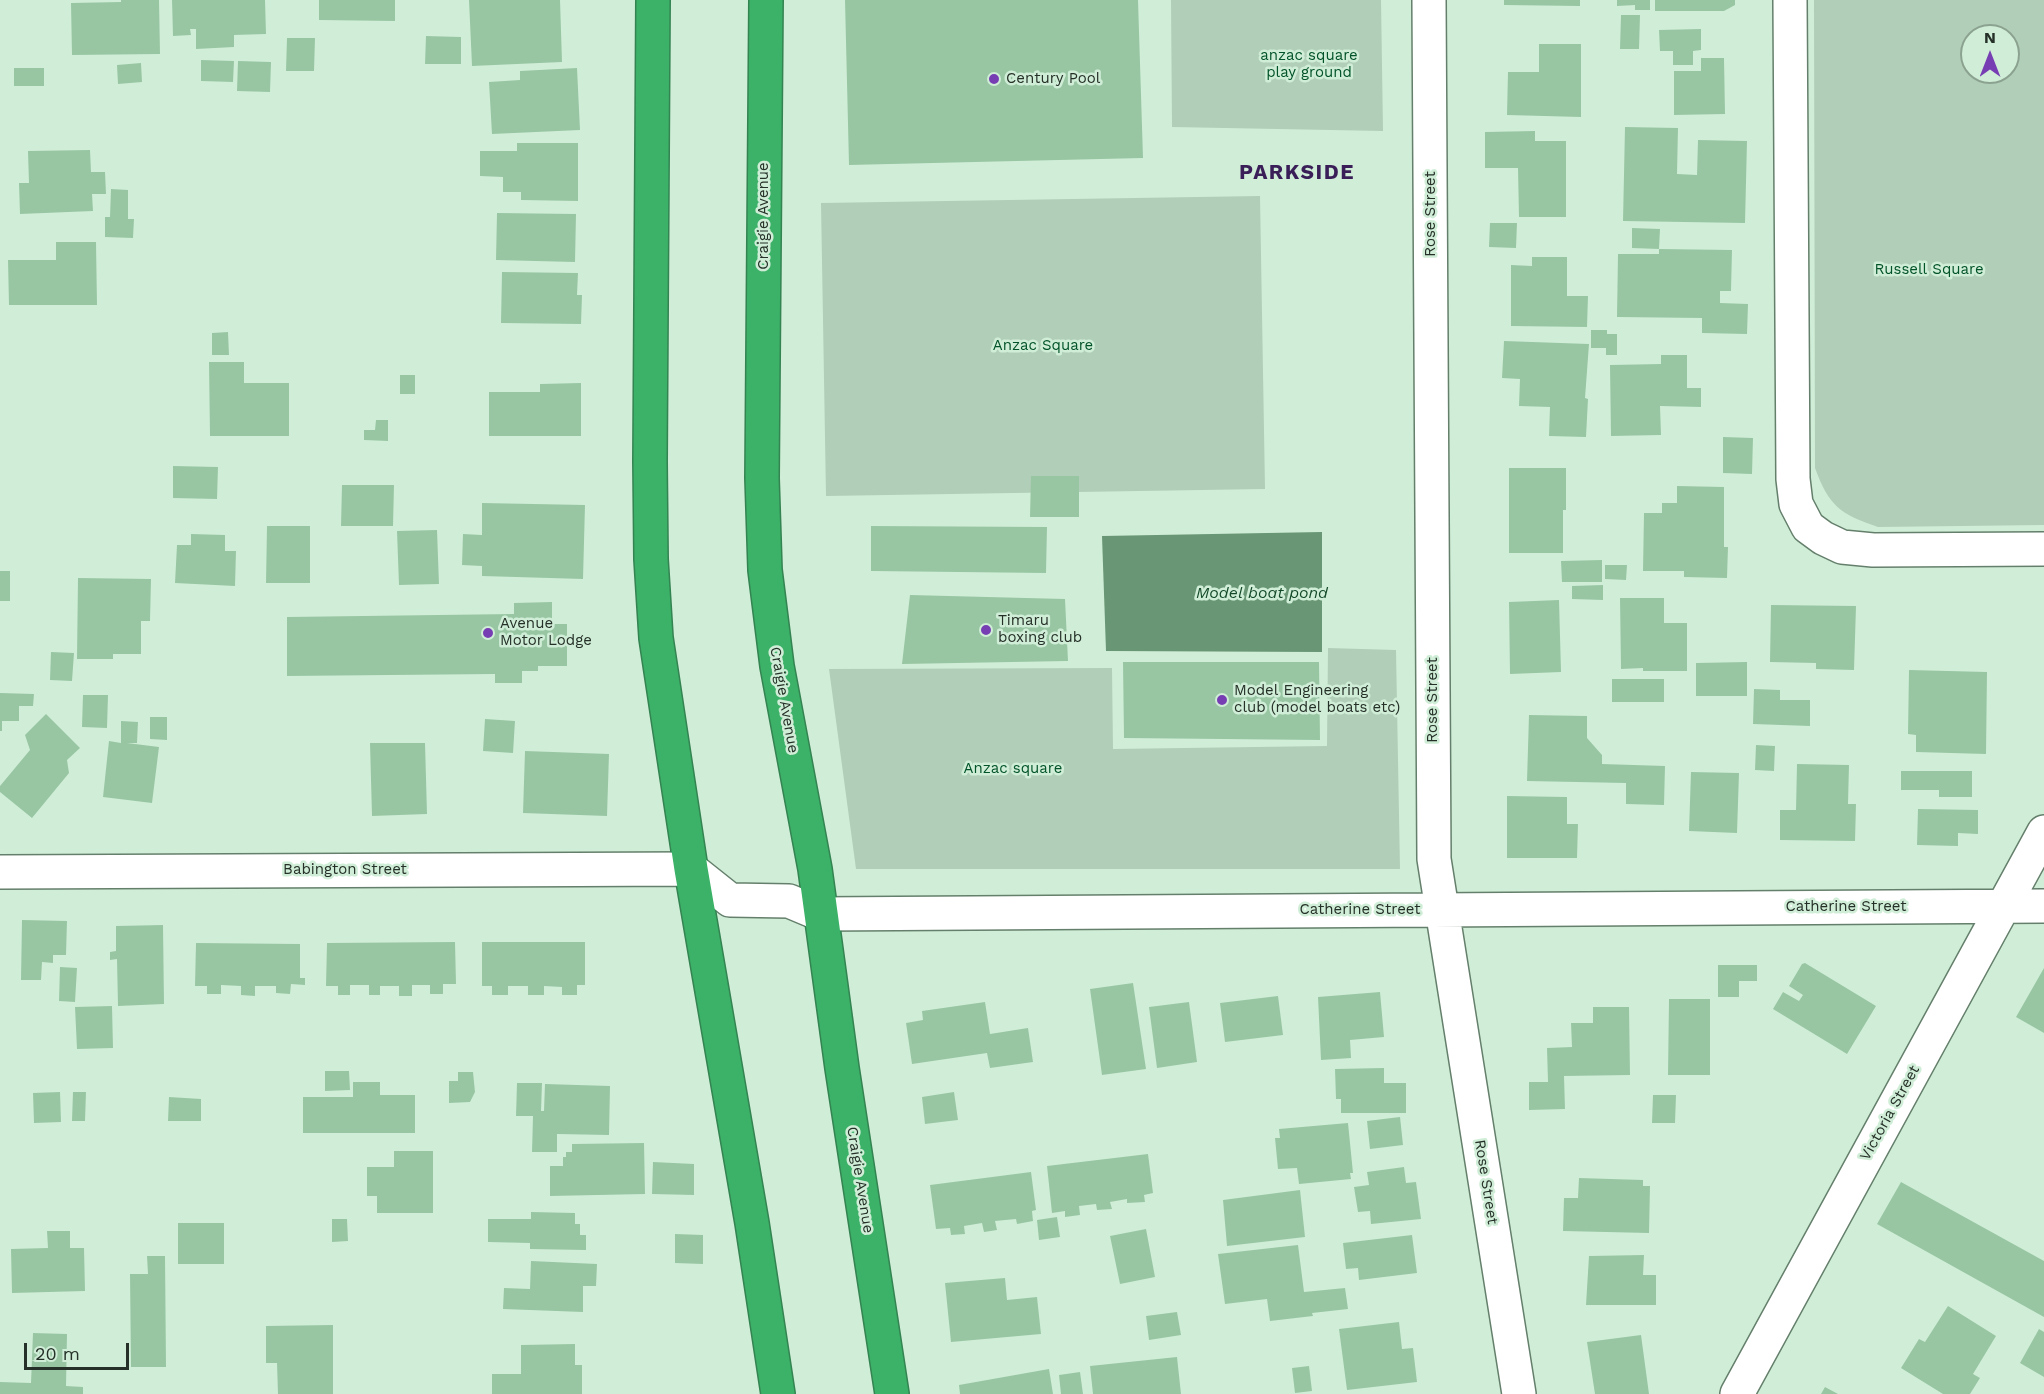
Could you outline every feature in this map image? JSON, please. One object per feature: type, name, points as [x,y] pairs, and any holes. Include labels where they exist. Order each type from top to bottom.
[{"type":"highway","points":[[653,0],[650,461],[651,560],[656,638],[691,869],[750,1211],[778,1394]]},
{"type":"highway","name":"Craigie Avenue","points":[[766,0],[762,466],[765,570],[777,666],[815,869],[892,1394]]},
{"type":"street","name":"Rose Street","points":[[1430,0],[1434,860],[1519,1394]]},
{"type":"street","points":[[1791,0],[1793,479],[1796,504],[1808,527],[1823,538],[1842,547],[1873,550],[2044,549]]},
{"type":"street","name":"Victoria Street","points":[[1737,1394],[2044,832]]},
{"type":"street","name":"Babington Street","points":[[0,872],[691,869]]},
{"type":"street","name":"Catherine Street","points":[[691,869],[730,900],[789,901],[820,914],[2044,906]]},
{"type":"green space","name":"anzac square play ground","points":[[1171,0],[1381,0],[1383,131],[1172,127]]},
{"type":"green space","name":"Russell Square","points":[[1814,0],[2044,0],[2044,525],[1878,527],[1845,513],[1831,500],[1815,468]]},
{"type":"green space","name":"Anzac Square","points":[[1260,196],[1265,489],[826,496],[821,203]]},
{"type":"green space","name":"Anzac square","points":[[1328,648],[1396,650],[1400,869],[856,869],[829,669],[1112,668],[1113,749],[1327,746]]},
{"type":"water","name":"Model boat pond","points":[[1322,532],[1322,652],[1106,651],[1102,536]]},
{"type":"building","points":[[121,0],[159,0],[160,54],[72,55],[71,3],[121,2]]},
{"type":"building","points":[[172,0],[265,0],[266,34],[234,35],[234,47],[196,49],[196,29],[190,29],[191,35],[173,36]]},
{"type":"building","points":[[319,0],[395,0],[395,21],[319,20]]},
{"type":"building","points":[[469,0],[560,0],[562,62],[472,66]]},
{"type":"building","name":"Century Pool","points":[[845,0],[1138,0],[1143,158],[849,165]]},
{"type":"building","points":[[1504,0],[1580,0],[1580,6],[1504,5]]},
{"type":"building","points":[[1617,0],[1650,0],[1650,10],[1635,10],[1635,5],[1617,6]]},
{"type":"building","points":[[1655,0],[1735,0],[1735,5],[1724,11],[1655,11]]},
{"type":"building","points":[[1621,15],[1640,15],[1639,49],[1620,49]]},
{"type":"building","points":[[1701,29],[1701,50],[1693,51],[1693,65],[1673,65],[1673,51],[1660,51],[1659,30]]},
{"type":"building","points":[[426,36],[461,37],[461,64],[425,64]]},
{"type":"building","points":[[287,38],[315,38],[314,71],[286,71]]},
{"type":"building","points":[[1539,44],[1581,44],[1581,117],[1507,115],[1508,72],[1539,72]]},
{"type":"building","points":[[1701,58],[1724,58],[1725,114],[1674,115],[1674,71],[1701,71]]},
{"type":"building","points":[[201,60],[234,61],[233,82],[201,81]]},
{"type":"building","points":[[238,61],[271,62],[270,92],[237,91]]},
{"type":"building","points":[[141,63],[142,82],[118,84],[117,65]]},
{"type":"building","points":[[14,68],[44,68],[44,86],[14,86]]},
{"type":"building","points":[[577,68],[580,130],[492,134],[489,82],[520,80],[520,71]]},
{"type":"building","points":[[1625,127],[1678,128],[1677,174],[1697,175],[1698,140],[1747,141],[1745,223],[1623,221]]},
{"type":"building","points":[[1535,131],[1535,141],[1566,141],[1566,217],[1519,217],[1518,168],[1485,168],[1485,132]]},
{"type":"building","points":[[517,143],[578,143],[578,201],[521,200],[521,192],[503,192],[503,177],[480,176],[480,151],[517,151]]},
{"type":"building","points":[[90,150],[91,172],[105,172],[106,194],[92,194],[93,211],[20,214],[19,183],[29,183],[28,151]]},
{"type":"building","points":[[111,189],[128,190],[128,219],[134,219],[133,238],[105,237],[105,217],[110,217]]},
{"type":"building","points":[[497,213],[576,214],[575,262],[496,260]]},
{"type":"building","points":[[1490,223],[1517,223],[1516,248],[1489,247]]},
{"type":"building","points":[[1632,228],[1660,229],[1659,249],[1632,248]]},
{"type":"building","points":[[56,242],[96,242],[97,305],[9,305],[8,260],[56,260]]},
{"type":"building","points":[[1659,249],[1732,250],[1731,291],[1720,291],[1720,303],[1748,304],[1747,334],[1702,333],[1702,318],[1617,317],[1618,254],[1659,254]]},
{"type":"building","points":[[1532,257],[1567,257],[1567,296],[1588,296],[1587,327],[1511,326],[1511,265],[1532,266]]},
{"type":"building","points":[[502,272],[578,273],[577,295],[582,295],[581,324],[501,323]]},
{"type":"building","points":[[1591,330],[1607,330],[1607,334],[1617,334],[1617,355],[1606,355],[1606,348],[1591,348]]},
{"type":"building","points":[[228,332],[229,355],[212,355],[212,333]]},
{"type":"building","points":[[1504,341],[1589,344],[1585,398],[1588,399],[1586,437],[1549,436],[1550,407],[1519,406],[1520,379],[1502,378]]},
{"type":"building","points":[[1661,355],[1687,355],[1687,388],[1701,388],[1701,407],[1660,406],[1661,435],[1611,436],[1610,365],[1661,364]]},
{"type":"building","points":[[209,362],[244,362],[244,383],[289,383],[289,436],[210,436]]},
{"type":"building","points":[[400,375],[415,375],[415,394],[400,394]]},
{"type":"building","points":[[581,383],[581,436],[489,436],[489,392],[540,392],[540,384]]},
{"type":"building","points":[[376,420],[388,420],[388,441],[364,440],[364,430],[375,430]]},
{"type":"building","points":[[1723,437],[1753,438],[1752,474],[1723,473]]},
{"type":"building","points":[[173,466],[218,467],[217,499],[173,498]]},
{"type":"building","points":[[1509,468],[1566,468],[1563,553],[1509,553]]},
{"type":"building","points":[[1031,476],[1079,476],[1079,517],[1030,517]]},
{"type":"building","points":[[342,485],[394,485],[393,526],[341,526]]},
{"type":"building","points":[[1677,486],[1724,487],[1724,547],[1728,547],[1727,578],[1684,577],[1684,571],[1643,571],[1644,513],[1662,513],[1662,503],[1677,503]]},
{"type":"building","points":[[482,503],[585,505],[583,579],[482,576],[482,566],[462,565],[463,534],[482,535]]},
{"type":"building","points":[[267,526],[310,526],[310,583],[266,583]]},
{"type":"building","points":[[871,526],[1047,527],[1046,573],[871,571]]},
{"type":"building","points":[[437,530],[439,584],[399,585],[397,531]]},
{"type":"building","points":[[191,534],[225,535],[225,551],[236,551],[235,586],[175,583],[177,545],[191,545]]},
{"type":"building","points":[[1602,560],[1602,582],[1562,582],[1561,561]]},
{"type":"building","points":[[1605,565],[1627,565],[1626,580],[1605,579]]},
{"type":"building","points":[[0,571],[10,571],[10,601],[0,601]]},
{"type":"building","points":[[78,578],[151,579],[150,621],[141,621],[141,654],[113,654],[113,659],[77,659]]},
{"type":"building","points":[[1603,585],[1603,600],[1572,599],[1572,586]]},
{"type":"building","name":"Timaru boxing club","points":[[910,595],[1065,599],[1068,661],[902,664]]},
{"type":"building","points":[[1620,598],[1664,598],[1664,623],[1687,623],[1687,671],[1621,669]]},
{"type":"building","points":[[1559,600],[1561,672],[1510,674],[1509,602]]},
{"type":"building","points":[[552,602],[552,624],[567,624],[567,666],[538,666],[538,671],[522,671],[522,683],[495,683],[495,674],[287,676],[287,617],[514,614],[514,603]]},
{"type":"building","points":[[1771,605],[1856,606],[1854,670],[1816,669],[1816,663],[1770,662]]},
{"type":"building","points":[[51,652],[74,653],[72,681],[50,680]]},
{"type":"building","name":"Model Engineering club (model boats etc)","points":[[1123,662],[1319,662],[1320,740],[1124,738]]},
{"type":"building","points":[[1747,662],[1747,696],[1696,696],[1696,663]]},
{"type":"building","points":[[1909,670],[1987,672],[1986,754],[1916,752],[1916,735],[1908,734]]},
{"type":"building","points":[[1612,679],[1664,679],[1664,702],[1612,702]]},
{"type":"building","points":[[1754,689],[1780,690],[1780,700],[1810,700],[1810,726],[1753,724]]},
{"type":"building","points":[[0,693],[34,694],[33,706],[19,706],[19,721],[2,721],[2,731],[0,731]]},
{"type":"building","points":[[83,695],[108,695],[107,728],[82,727]]},
{"type":"building","points":[[46,714],[80,748],[67,760],[69,773],[32,818],[0,792],[0,786],[30,750],[25,735]]},
{"type":"building","points":[[1529,715],[1587,716],[1587,738],[1602,755],[1602,764],[1665,766],[1664,805],[1626,804],[1626,783],[1527,781]]},
{"type":"building","points":[[150,717],[167,717],[167,740],[150,739]]},
{"type":"building","points":[[485,719],[515,721],[513,753],[483,751]]},
{"type":"building","points":[[121,721],[138,722],[137,743],[127,743],[159,747],[152,803],[103,797],[109,741],[121,743]]},
{"type":"building","points":[[370,743],[425,743],[427,814],[372,816]]},
{"type":"building","points":[[1756,745],[1775,746],[1774,771],[1755,770]]},
{"type":"building","points":[[525,751],[609,754],[607,816],[523,813]]},
{"type":"building","points":[[1797,764],[1849,765],[1848,804],[1856,804],[1855,841],[1780,840],[1780,810],[1796,810]]},
{"type":"building","points":[[1901,771],[1972,771],[1972,797],[1939,797],[1939,790],[1901,790]]},
{"type":"building","points":[[1691,772],[1739,773],[1737,833],[1689,831]]},
{"type":"building","points":[[1507,796],[1567,797],[1567,824],[1578,824],[1577,858],[1507,858]]},
{"type":"building","points":[[1918,809],[1978,810],[1978,834],[1958,833],[1958,846],[1917,845]]},
{"type":"building","points":[[22,920],[67,921],[66,955],[53,955],[53,963],[42,962],[41,980],[21,980]]},
{"type":"building","points":[[163,925],[164,1004],[118,1006],[117,959],[110,960],[110,952],[116,951],[116,926]]},
{"type":"building","points":[[455,942],[456,984],[443,984],[443,994],[430,994],[430,985],[412,985],[412,996],[399,996],[399,986],[380,986],[380,995],[369,995],[369,985],[350,985],[350,995],[338,995],[338,986],[326,986],[327,943]]},
{"type":"building","points":[[482,942],[585,942],[585,985],[577,985],[577,995],[562,995],[562,987],[544,986],[544,995],[528,995],[528,986],[508,986],[508,995],[492,995],[492,986],[482,986]]},
{"type":"building","points":[[196,943],[300,944],[300,978],[305,978],[305,985],[291,984],[290,994],[276,993],[276,986],[255,986],[255,996],[241,995],[241,986],[221,985],[221,994],[207,994],[207,986],[195,986]]},
{"type":"building","points":[[1805,963],[1876,1006],[1847,1054],[1773,1009],[1783,992],[1799,1001],[1803,995],[1789,986],[1802,964]]},
{"type":"building","points":[[1718,965],[1757,965],[1757,981],[1739,981],[1739,997],[1718,997]]},
{"type":"building","points":[[60,967],[77,968],[75,1002],[59,1001]]},
{"type":"building","points":[[2044,968],[2044,1033],[2016,1017]]},
{"type":"building","points":[[1133,983],[1146,1069],[1102,1075],[1090,989]]},
{"type":"building","points":[[1380,992],[1384,1037],[1350,1040],[1351,1058],[1321,1060],[1318,997]]},
{"type":"building","points":[[1278,996],[1283,1035],[1225,1042],[1220,1003]]},
{"type":"building","points":[[1669,999],[1710,999],[1710,1075],[1668,1075]]},
{"type":"building","points":[[985,1002],[990,1034],[1028,1028],[1033,1062],[990,1068],[987,1053],[912,1064],[906,1023],[923,1020],[922,1011]]},
{"type":"building","points":[[1189,1002],[1197,1062],[1157,1068],[1149,1007]]},
{"type":"building","points":[[112,1006],[113,1048],[77,1049],[75,1007]]},
{"type":"building","points":[[1593,1007],[1629,1007],[1630,1075],[1564,1076],[1565,1109],[1529,1110],[1529,1082],[1548,1082],[1547,1048],[1572,1047],[1571,1023],[1593,1023]]},
{"type":"building","points":[[1384,1068],[1384,1083],[1406,1083],[1406,1113],[1341,1113],[1341,1099],[1336,1099],[1335,1069]]},
{"type":"building","points":[[325,1071],[349,1071],[350,1090],[325,1091]]},
{"type":"building","points":[[458,1072],[473,1072],[475,1092],[470,1102],[449,1103],[449,1081],[458,1081]]},
{"type":"building","points":[[353,1082],[380,1082],[380,1095],[415,1095],[415,1133],[303,1133],[303,1097],[353,1097]]},
{"type":"building","points":[[517,1083],[542,1083],[541,1111],[544,1111],[545,1084],[610,1086],[609,1135],[557,1134],[557,1152],[532,1152],[533,1116],[516,1116]]},
{"type":"building","points":[[60,1092],[61,1122],[34,1123],[33,1093]]},
{"type":"building","points":[[73,1092],[86,1092],[85,1121],[72,1121]]},
{"type":"building","points":[[954,1092],[958,1120],[925,1124],[922,1097]]},
{"type":"building","points":[[1653,1095],[1676,1095],[1675,1123],[1652,1123]]},
{"type":"building","points":[[169,1097],[201,1099],[201,1121],[168,1121]]},
{"type":"building","points":[[1400,1117],[1403,1145],[1370,1149],[1367,1121]]},
{"type":"building","points":[[1348,1123],[1353,1173],[1350,1173],[1351,1179],[1299,1184],[1297,1168],[1278,1169],[1275,1138],[1280,1138],[1279,1129]]},
{"type":"building","points":[[644,1143],[645,1194],[550,1196],[550,1166],[563,1166],[563,1157],[566,1157],[566,1152],[572,1152],[572,1144]]},
{"type":"building","points":[[394,1151],[433,1151],[433,1213],[377,1213],[377,1196],[367,1196],[367,1167],[394,1167]]},
{"type":"building","points":[[1148,1154],[1153,1193],[1144,1195],[1145,1202],[1127,1203],[1127,1199],[1110,1202],[1112,1209],[1097,1210],[1096,1204],[1079,1206],[1080,1215],[1065,1217],[1065,1211],[1052,1213],[1047,1166]]},
{"type":"building","points":[[653,1162],[694,1164],[694,1195],[652,1194]]},
{"type":"building","points":[[1404,1167],[1406,1183],[1416,1182],[1421,1219],[1371,1224],[1370,1211],[1358,1212],[1354,1187],[1369,1185],[1367,1172]]},
{"type":"building","points":[[1031,1172],[1036,1210],[1032,1211],[1033,1221],[1017,1224],[1016,1219],[995,1221],[997,1230],[984,1232],[982,1223],[964,1226],[965,1234],[951,1235],[950,1228],[936,1229],[930,1185]]},
{"type":"building","points":[[1579,1178],[1643,1180],[1643,1186],[1650,1186],[1649,1233],[1563,1231],[1564,1198],[1578,1198]]},
{"type":"building","points":[[1901,1182],[2044,1261],[2044,1317],[1877,1224]]},
{"type":"building","points":[[1300,1190],[1305,1237],[1227,1246],[1223,1200]]},
{"type":"building","points":[[531,1212],[575,1213],[575,1224],[580,1224],[580,1235],[586,1235],[586,1250],[530,1249],[530,1243],[488,1242],[488,1219],[531,1219]]},
{"type":"building","points":[[1057,1217],[1060,1237],[1039,1240],[1037,1220]]},
{"type":"building","points":[[332,1219],[347,1219],[348,1241],[332,1242]]},
{"type":"building","points":[[178,1223],[224,1223],[224,1264],[178,1264]]},
{"type":"building","points":[[1146,1229],[1155,1277],[1120,1284],[1110,1236]]},
{"type":"building","points":[[47,1231],[70,1231],[70,1248],[84,1248],[85,1291],[12,1293],[11,1249],[48,1248]]},
{"type":"building","points":[[675,1234],[703,1235],[703,1264],[675,1263]]},
{"type":"building","points":[[1412,1235],[1417,1273],[1359,1280],[1358,1268],[1346,1269],[1343,1243]]},
{"type":"building","points":[[1298,1245],[1304,1292],[1345,1288],[1348,1309],[1270,1321],[1267,1299],[1225,1304],[1218,1254]]},
{"type":"building","points":[[1644,1255],[1643,1275],[1656,1275],[1656,1305],[1586,1305],[1589,1256]]},
{"type":"building","points":[[147,1256],[165,1256],[166,1367],[131,1367],[130,1274],[148,1274]]},
{"type":"building","points":[[531,1261],[597,1264],[596,1286],[583,1286],[583,1312],[503,1309],[504,1288],[530,1289]]},
{"type":"building","points":[[1005,1278],[1007,1300],[1037,1297],[1041,1334],[951,1342],[945,1283]]},
{"type":"building","points":[[1948,1306],[1996,1336],[1973,1374],[1980,1378],[1970,1394],[1943,1394],[1901,1368],[1919,1339],[1925,1342]]},
{"type":"building","points":[[1177,1312],[1181,1335],[1149,1340],[1146,1316]]},
{"type":"building","points":[[1399,1322],[1402,1349],[1413,1348],[1417,1382],[1347,1390],[1339,1329]]},
{"type":"building","points":[[333,1325],[333,1394],[278,1394],[277,1363],[266,1363],[266,1326]]},
{"type":"building","points":[[2039,1329],[2044,1332],[2044,1377],[2020,1363]]},
{"type":"building","points":[[33,1333],[67,1334],[66,1386],[83,1387],[83,1394],[0,1394],[0,1382],[31,1383]]},
{"type":"building","points":[[1641,1335],[1649,1394],[1595,1394],[1587,1342]]},
{"type":"building","points":[[575,1344],[575,1365],[582,1365],[582,1394],[492,1394],[492,1374],[521,1374],[521,1345]]},
{"type":"building","points":[[1177,1357],[1181,1394],[1093,1394],[1090,1366]]},
{"type":"building","points":[[1309,1366],[1312,1391],[1295,1393],[1292,1368]]},
{"type":"building","points":[[1049,1369],[1053,1394],[960,1394],[959,1385]]},
{"type":"building","points":[[1080,1372],[1083,1394],[1061,1394],[1059,1375]]},
{"type":"building","points":[[1825,1387],[1838,1394],[1821,1394]]},
{"type":"place","name":"Century Pool","points":[[994,79]]},
{"type":"place","name":"Timaru boxing club","points":[[986,630]]},
{"type":"place","name":"Avenue Motor Lodge","points":[[488,633]]},
{"type":"place","name":"Model Engineering club (model boats etc)","points":[[1222,700]]},
{"type":"district","name":"PARKSIDE","points":[[1297,173]]}]
